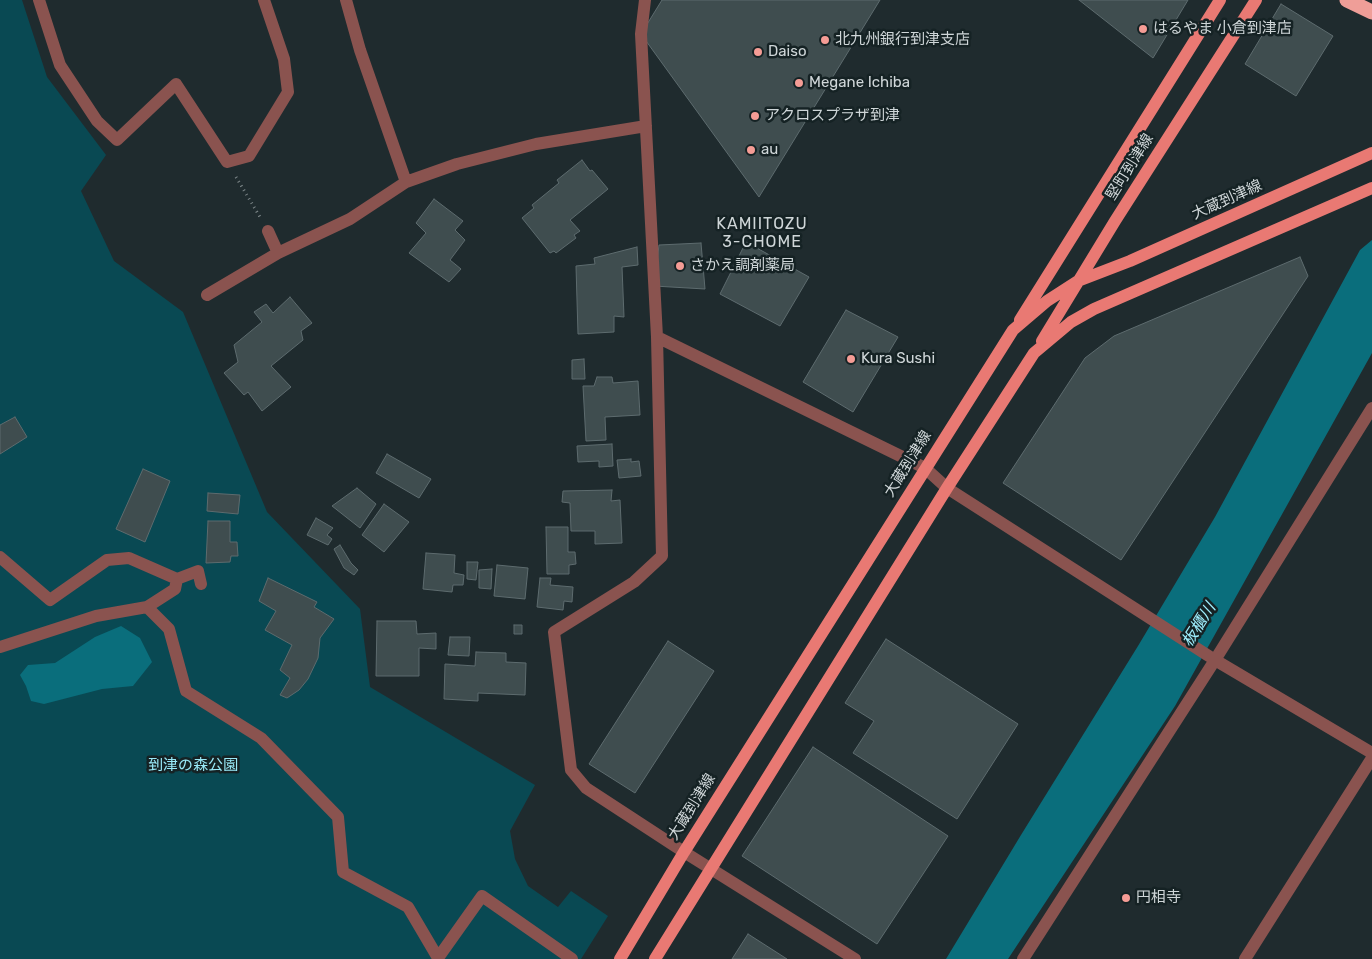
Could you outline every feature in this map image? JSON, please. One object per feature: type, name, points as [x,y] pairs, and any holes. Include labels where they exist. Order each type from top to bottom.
[{"type":"highway","points":[[1347,0],[1372,12]]},
{"type":"main road","name":"堅町到津線","points":[[1013,330],[1220,0]]},
{"type":"main road","name":"堅町到津線","points":[[1034,353],[1256,0]]},
{"type":"main road","name":"大蔵到津線","points":[[620,959],[684,852],[924,468],[1013,330],[1047,301],[1078,281],[1130,261],[1372,152]]},
{"type":"main road","points":[[655,959],[1034,353],[1071,322],[1094,308],[1372,188]]},
{"type":"street","points":[[39,0],[60,65],[97,121],[118,140],[176,84],[227,162],[249,156],[288,92],[284,59],[264,0]]},
{"type":"street","points":[[346,0],[360,50],[406,182]]},
{"type":"street","points":[[645,0],[641,34],[657,337],[662,556],[634,582],[554,632],[571,770],[586,788],[855,959]]},
{"type":"street","points":[[207,295],[278,253],[350,219],[406,182],[457,164],[536,144],[646,126]]},
{"type":"street","points":[[268,231],[278,253]]},
{"type":"street","points":[[657,337],[924,468],[948,488],[1215,660],[1372,753]]},
{"type":"street","points":[[1023,959],[1215,660],[1372,408]]},
{"type":"street","points":[[0,557],[50,600],[108,560],[128,558],[177,579],[198,571],[201,584]]},
{"type":"street","points":[[0,646],[96,616],[147,607],[175,589],[177,579]]},
{"type":"street","points":[[147,607],[169,629],[186,691],[260,738],[338,817],[343,872],[408,907],[438,958],[482,896],[572,959]]},
{"type":"street","points":[[1245,959],[1372,758]]},
{"type":"path","points":[[227,162],[268,231]]},
{"type":"green space","name":"到津の森公園","points":[[0,0],[22,0],[47,77],[106,155],[81,191],[114,261],[183,312],[267,512],[360,609],[370,687],[535,785],[510,831],[515,859],[528,886],[558,907],[571,891],[608,916],[581,959],[0,959]]},
{"type":"water","name":"板櫃川","points":[[1372,240],[1372,353],[1175,706],[1008,959],[946,959],[1215,517],[1360,250]]},
{"type":"water","points":[[121,626],[140,638],[152,662],[133,686],[102,689],[44,704],[31,701],[20,675],[28,665],[55,663],[95,637]]},
{"type":"building","name":"アクロスプラザ到津","points":[[662,0],[880,0],[759,197],[641,34]]},
{"type":"building","name":"はるやま 小倉到津店","points":[[1079,0],[1188,0],[1153,58]]},
{"type":"building","points":[[1281,4],[1333,36],[1296,96],[1245,64]]},
{"type":"building","points":[[582,160],[608,189],[570,220],[580,231],[574,235],[576,238],[556,253],[554,251],[550,253],[522,218],[534,208],[532,205],[559,183],[557,180]]},
{"type":"building","points":[[434,199],[463,221],[455,230],[465,240],[450,260],[461,269],[449,282],[409,253],[426,233],[416,223]]},
{"type":"building","points":[[746,242],[809,277],[780,326],[720,294]]},
{"type":"building","name":"さかえ調剤薬局","points":[[701,243],[705,289],[654,286],[659,245]]},
{"type":"building","points":[[637,247],[638,265],[622,267],[624,317],[614,316],[614,332],[578,334],[576,266],[595,264],[594,258]]},
{"type":"building","points":[[1300,257],[1308,276],[1121,560],[1003,483],[1085,358],[1114,336]]},
{"type":"building","points":[[290,297],[312,323],[301,331],[303,340],[271,366],[291,387],[262,411],[248,392],[244,395],[224,373],[238,362],[234,345],[262,322],[254,312],[266,304],[273,313]]},
{"type":"building","name":"Kura Sushi","points":[[846,310],[898,337],[853,412],[803,382]]},
{"type":"building","points":[[584,359],[585,379],[572,379],[572,360]]},
{"type":"building","points":[[597,377],[612,377],[613,383],[638,381],[640,415],[605,417],[606,440],[586,441],[583,386],[594,386]]},
{"type":"building","points":[[15,417],[27,437],[0,454],[0,425]]},
{"type":"building","points":[[612,444],[613,466],[599,467],[599,461],[578,462],[577,446]]},
{"type":"building","points":[[387,454],[431,479],[419,498],[376,473]]},
{"type":"building","points":[[631,459],[631,462],[639,461],[641,476],[619,478],[617,460]]},
{"type":"building","points":[[143,469],[170,481],[145,542],[116,529]]},
{"type":"building","points":[[357,488],[376,504],[360,528],[332,506]]},
{"type":"building","points":[[612,490],[611,501],[620,500],[622,543],[595,544],[595,531],[571,531],[570,503],[562,502],[563,491]]},
{"type":"building","points":[[208,493],[240,495],[238,514],[207,511]]},
{"type":"building","points":[[384,504],[409,522],[384,552],[362,535]]},
{"type":"building","points":[[316,518],[333,528],[327,535],[332,539],[328,545],[307,535]]},
{"type":"building","points":[[208,521],[230,521],[230,542],[237,542],[238,556],[231,556],[230,562],[206,563]]},
{"type":"building","points":[[546,527],[568,527],[568,552],[575,552],[576,564],[569,565],[569,574],[547,574]]},
{"type":"building","points":[[340,545],[351,563],[358,570],[354,575],[344,568],[334,549]]},
{"type":"building","points":[[426,553],[455,555],[454,573],[464,575],[463,585],[453,585],[452,592],[423,589]]},
{"type":"building","points":[[467,562],[478,562],[476,580],[467,579]]},
{"type":"building","points":[[497,565],[528,568],[525,599],[494,596]]},
{"type":"building","points":[[492,569],[491,589],[479,588],[479,570]]},
{"type":"building","points":[[268,578],[317,602],[314,607],[334,619],[320,638],[318,658],[308,679],[299,690],[287,698],[280,695],[290,678],[280,670],[292,645],[265,630],[276,611],[259,601]]},
{"type":"building","points":[[540,578],[551,578],[550,585],[573,587],[572,602],[564,601],[563,610],[537,607]]},
{"type":"building","points":[[377,621],[416,621],[417,634],[436,633],[436,649],[419,648],[419,676],[376,676]]},
{"type":"building","points":[[514,625],[522,625],[522,634],[514,634]]},
{"type":"building","points":[[450,637],[470,637],[469,656],[448,655]]},
{"type":"building","points":[[886,639],[1018,724],[957,819],[853,753],[874,721],[845,703]]},
{"type":"building","points":[[668,641],[714,671],[635,793],[589,764]]},
{"type":"building","points":[[476,652],[506,653],[506,662],[526,663],[525,695],[478,693],[478,701],[444,699],[445,664],[475,666]]},
{"type":"building","points":[[813,747],[948,836],[877,944],[742,856]]},
{"type":"building","points":[[748,934],[787,959],[732,959]]},
{"type":"place","name":"はるやま 小倉到津店","points":[[1143,29]]},
{"type":"place","name":"北九州銀行到津支店","points":[[825,40]]},
{"type":"place","name":"Daiso","points":[[758,52]]},
{"type":"place","name":"Megane Ichiba","points":[[799,83]]},
{"type":"place","name":"アクロスプラザ到津","points":[[755,116]]},
{"type":"place","name":"au","points":[[751,150]]},
{"type":"place","name":"さかえ調剤薬局","points":[[680,266]]},
{"type":"place","name":"Kura Sushi","points":[[851,359]]},
{"type":"place","name":"円相寺","points":[[1126,898]]},
{"type":"district","name":"KAMIITOZU 3-CHOME","points":[[762,233]]}]
